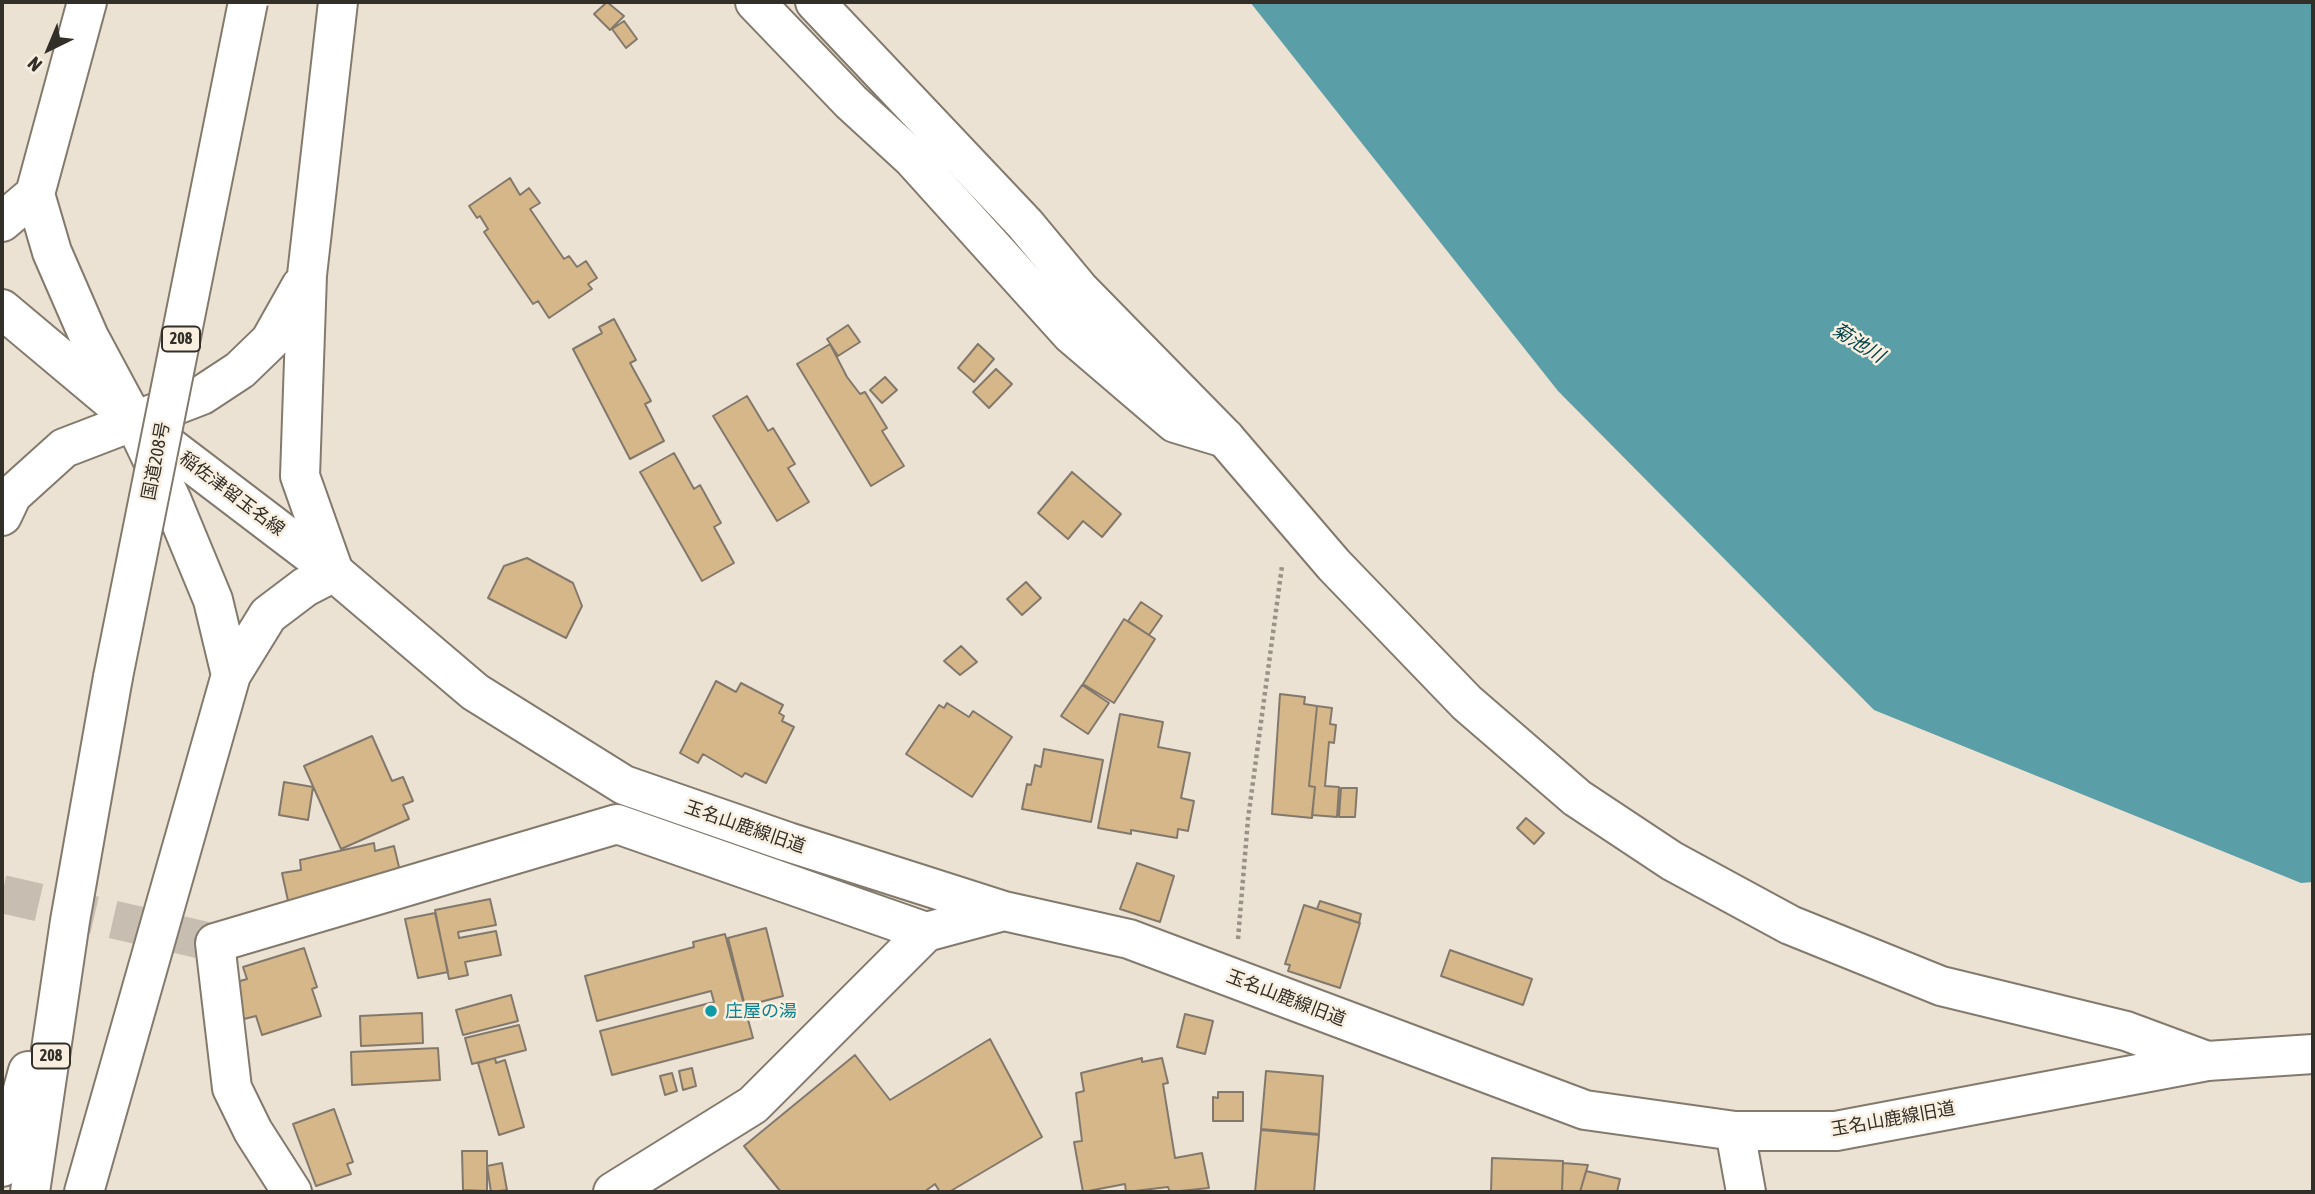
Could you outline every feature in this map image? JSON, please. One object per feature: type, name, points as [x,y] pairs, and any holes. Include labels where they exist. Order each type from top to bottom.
[{"type":"main road","points":[[87,2],[35,194],[57,264],[89,337],[134,419],[213,600],[231,675]]},
{"type":"main road","name":"国道208号","points":[[30,1192],[70,920],[113,677],[248,2]]},
{"type":"main road","points":[[83,1192],[231,675],[268,614],[305,587],[334,572],[300,476],[302,345],[307,275],[338,2]]},
{"type":"main road","points":[[755,2],[852,103],[912,158],[1071,334],[1175,423],[1225,438]]},
{"type":"main road","points":[[815,2],[1025,224],[1079,289],[1225,438],[1334,565],[1467,703],[1577,798],[1672,861],[1790,925],[1941,986],[2126,1031],[2207,1061]]},
{"type":"main road","points":[[2,222],[35,194]]},
{"type":"main road","points":[[2,516],[12,495],[64,447],[202,395],[240,370],[270,341],[307,275]]},
{"type":"main road","name":"稲佐津留玉名線","points":[[2,309],[134,419],[334,572]]},
{"type":"main road","name":"玉名山鹿線旧道","points":[[334,572],[475,692],[624,785],[788,842],[1004,911],[1129,939],[1585,1110],[1735,1131],[1836,1131],[2207,1061],[2313,1054]]},
{"type":"main road","points":[[292,1192],[253,1131],[232,1088],[215,943],[617,824],[926,932]]},
{"type":"main road","points":[[613,1192],[753,1105],[926,932],[1004,911]]},
{"type":"main road","name":"国道208号","points":[[2,1167],[70,920]]},
{"type":"main road","points":[[1735,1131],[1746,1192]]},
{"type":"path","points":[[1235,979],[1248,818],[1283,554],[1295,520]]},
{"type":"water","name":"菊池川","points":[[1250,2],[2313,2],[2313,882],[2301,883],[1874,710],[1558,391]]},
{"type":"building","points":[[607,2],[624,16],[610,30],[594,14]]},
{"type":"building","points":[[624,21],[637,39],[626,48],[612,29]]},
{"type":"building","points":[[510,178],[520,195],[529,188],[540,203],[530,209],[564,259],[569,256],[577,267],[586,261],[597,278],[588,284],[592,289],[549,318],[538,301],[533,304],[484,232],[488,229],[480,216],[477,218],[469,206]]},
{"type":"building","points":[[614,319],[636,360],[630,363],[651,401],[645,404],[664,441],[630,459],[573,349],[602,333],[599,327]]},
{"type":"building","points":[[848,325],[860,342],[838,356],[827,339]]},
{"type":"building","points":[[830,344],[847,377],[860,394],[865,392],[887,428],[882,431],[904,466],[871,486],[797,364]]},
{"type":"building","points":[[978,344],[994,359],[974,382],[958,368]]},
{"type":"building","points":[[996,369],[1012,384],[989,408],[973,392]]},
{"type":"building","points":[[885,377],[897,390],[882,403],[870,390]]},
{"type":"building","points":[[747,396],[768,431],[773,428],[795,464],[788,468],[809,502],[777,521],[713,416]]},
{"type":"building","points":[[674,453],[694,489],[700,485],[721,523],[714,527],[734,563],[702,581],[640,472]]},
{"type":"building","points":[[1072,472],[1121,514],[1102,537],[1083,521],[1068,539],[1038,513]]},
{"type":"building","points":[[527,558],[573,583],[582,606],[566,638],[488,598],[504,566]]},
{"type":"building","points":[[1026,582],[1041,598],[1022,615],[1007,599]]},
{"type":"building","points":[[1141,602],[1162,616],[1149,635],[1128,621]]},
{"type":"building","points":[[1124,619],[1155,639],[1114,703],[1083,684]]},
{"type":"building","points":[[961,646],[977,662],[960,675],[944,661]]},
{"type":"building","points":[[716,681],[736,692],[741,683],[783,705],[779,713],[784,716],[782,721],[794,727],[766,783],[745,773],[742,777],[703,754],[698,763],[680,753]]},
{"type":"building","points":[[1082,685],[1109,703],[1088,734],[1061,716]]},
{"type":"building","points":[[1280,694],[1305,697],[1304,704],[1317,706],[1309,786],[1315,787],[1312,818],[1272,814]]},
{"type":"building","points":[[947,703],[969,717],[973,711],[1012,737],[972,797],[906,754],[939,705],[944,708]]},
{"type":"building","points":[[1317,706],[1332,708],[1330,724],[1336,725],[1334,743],[1329,742],[1325,786],[1339,787],[1337,817],[1312,815],[1315,787],[1309,786]]},
{"type":"building","points":[[1120,714],[1163,722],[1158,747],[1190,753],[1181,798],[1194,801],[1188,831],[1178,829],[1177,838],[1131,830],[1131,834],[1098,828]]},
{"type":"building","points":[[372,736],[392,781],[403,777],[413,801],[403,805],[409,819],[341,849],[304,766]]},
{"type":"building","points":[[1044,749],[1103,760],[1091,822],[1022,809],[1027,784],[1031,785],[1035,765],[1041,767]]},
{"type":"building","points":[[284,782],[313,787],[308,820],[279,815]]},
{"type":"building","points":[[1341,788],[1357,788],[1355,817],[1339,817]]},
{"type":"building","points":[[1526,818],[1544,833],[1534,844],[1517,828]]},
{"type":"building","points":[[374,843],[375,851],[394,846],[403,884],[290,910],[282,873],[301,870],[300,860]]},
{"type":"building","points":[[1137,863],[1174,876],[1160,922],[1120,909]]},
{"type":"building","points":[[490,899],[496,925],[458,932],[459,938],[496,931],[501,955],[465,962],[468,975],[449,979],[435,910]]},
{"type":"building","points":[[1320,901],[1361,914],[1359,923],[1317,909]]},
{"type":"building","points":[[1304,905],[1360,923],[1340,988],[1288,971],[1290,965],[1285,964]]},
{"type":"building","points":[[435,913],[448,972],[418,978],[405,919]]},
{"type":"building","points":[[766,928],[783,996],[745,1006],[728,938]]},
{"type":"building","name":"庄屋の湯","points":[[725,934],[753,1038],[612,1075],[600,1031],[714,1002],[711,991],[597,1021],[585,976],[694,947],[693,942]]},
{"type":"building","points":[[304,948],[317,987],[312,989],[321,1016],[262,1035],[256,1016],[244,1019],[233,983],[247,979],[243,967]]},
{"type":"building","points":[[1450,950],[1532,979],[1523,1005],[1441,976]]},
{"type":"building","points":[[511,995],[518,1021],[463,1035],[456,1010]]},
{"type":"building","points":[[422,1013],[423,1043],[361,1046],[360,1016]]},
{"type":"building","points":[[1185,1014],[1213,1021],[1205,1054],[1177,1047]]},
{"type":"building","points":[[519,1025],[526,1050],[472,1064],[465,1038]]},
{"type":"building","points":[[990,1039],[1042,1137],[949,1192],[940,1192],[935,1184],[924,1192],[781,1192],[744,1146],[855,1055],[890,1100]]},
{"type":"building","points":[[438,1048],[440,1080],[352,1085],[351,1052]]},
{"type":"building","points":[[495,1058],[496,1063],[505,1060],[524,1127],[499,1135],[478,1063]]},
{"type":"building","points":[[1142,1058],[1142,1062],[1162,1058],[1168,1083],[1163,1084],[1175,1158],[1202,1153],[1209,1188],[1170,1192],[1168,1187],[1126,1192],[1125,1184],[1083,1192],[1074,1142],[1082,1141],[1076,1093],[1084,1091],[1081,1073]]},
{"type":"building","points":[[692,1068],[696,1086],[683,1090],[679,1071]]},
{"type":"building","points":[[1266,1071],[1323,1076],[1319,1134],[1261,1129]]},
{"type":"building","points":[[672,1073],[677,1091],[665,1095],[660,1076]]},
{"type":"building","points":[[1218,1092],[1243,1092],[1243,1121],[1213,1121],[1213,1097],[1218,1098]]},
{"type":"building","points":[[334,1109],[353,1162],[347,1164],[351,1174],[316,1186],[293,1124]]},
{"type":"building","points":[[1261,1130],[1319,1135],[1314,1192],[1255,1192]]},
{"type":"building","points":[[462,1151],[487,1151],[487,1191],[463,1190]]},
{"type":"building","points":[[1492,1158],[1563,1161],[1562,1192],[1491,1192]]},
{"type":"building","points":[[502,1163],[507,1190],[491,1192],[487,1166]]},
{"type":"building","points":[[1563,1163],[1588,1165],[1580,1192],[1562,1192]]},
{"type":"building","points":[[1586,1171],[1620,1179],[1617,1192],[1580,1192]]},
{"type":"tunnel","points":[[2,894],[215,943]]},
{"type":"place","name":"庄屋の湯","points":[[711,1011]]}]
